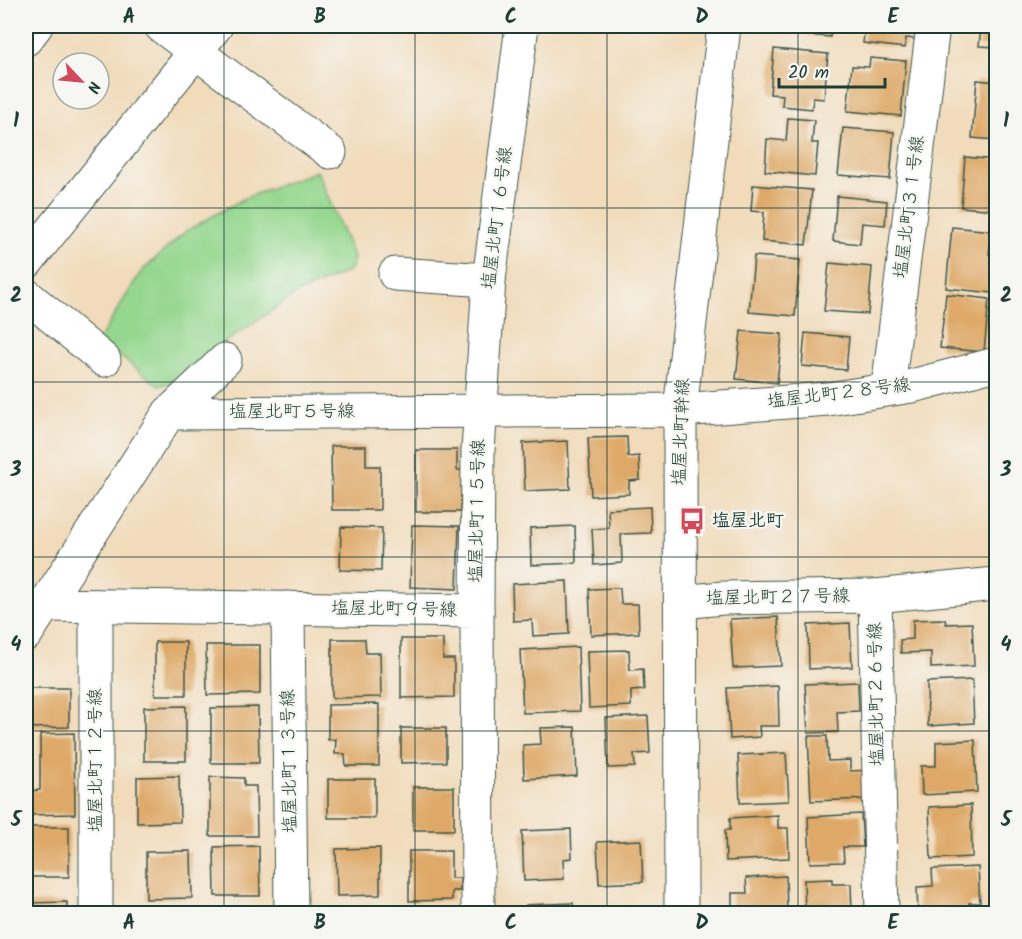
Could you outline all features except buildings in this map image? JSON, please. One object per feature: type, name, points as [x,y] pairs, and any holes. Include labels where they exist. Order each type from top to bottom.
[{"type":"street","points":[[26,39],[36,26]]},
{"type":"street","points":[[161,26],[330,152]]},
{"type":"street","points":[[26,263],[216,26]]},
{"type":"street","name":"塩屋北町１６号線","points":[[480,410],[489,280],[522,26]]},
{"type":"street","name":"塩屋北町幹線","points":[[681,914],[680,410],[724,26]]},
{"type":"street","name":"塩屋北町３１号線","points":[[888,389],[933,26]]},
{"type":"street","points":[[395,274],[489,280]]},
{"type":"street","points":[[26,295],[104,360]]},
{"type":"street","points":[[26,634],[169,413],[225,360]]},
{"type":"street","name":"塩屋北町２８号線","points":[[680,410],[828,399],[912,386],[996,364]]},
{"type":"street","name":"塩屋北町１５号線","points":[[477,611],[480,410]]},
{"type":"street","name":"塩屋北町５号線","points":[[169,413],[680,410]]},
{"type":"street","name":"塩屋北町２６号線","points":[[882,914],[875,596],[996,584]]},
{"type":"street","name":"塩屋北町２７号線","points":[[681,602],[723,598],[875,596]]},
{"type":"street","name":"塩屋北町９号線","points":[[45,605],[477,611],[478,914]]},
{"type":"street","name":"塩屋北町１２号線","points":[[96,606],[96,914]]},
{"type":"street","name":"塩屋北町１３号線","points":[[288,608],[291,914]]},
{"type":"green space","points":[[317,171],[354,258],[349,271],[296,294],[224,343],[178,380],[159,386],[99,340],[141,272],[186,231],[245,198]]},
{"type":"place","name":"塩屋北町","points":[[692,521]]}]
